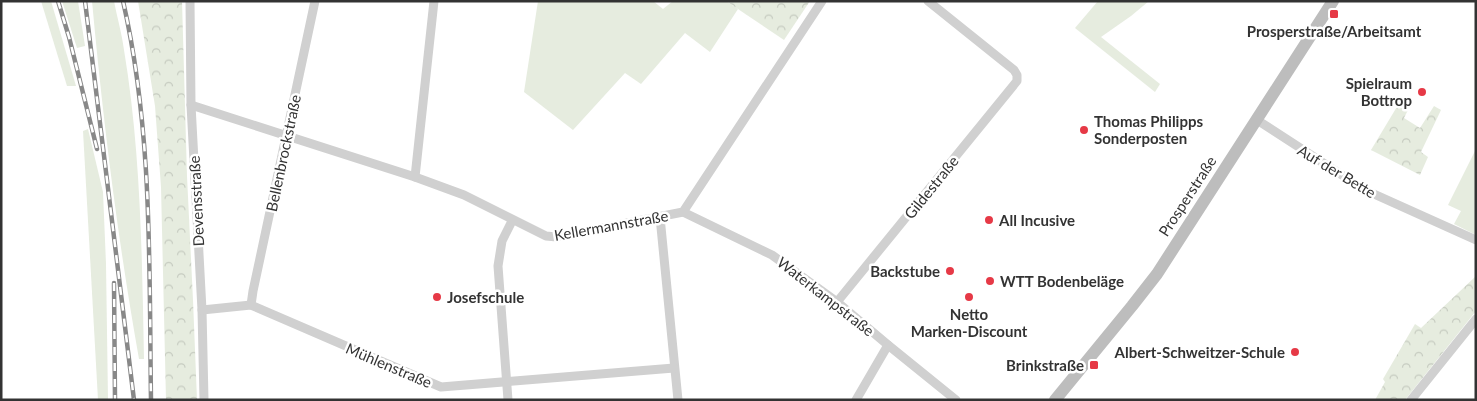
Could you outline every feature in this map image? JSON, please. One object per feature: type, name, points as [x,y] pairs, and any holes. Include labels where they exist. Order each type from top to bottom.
[{"type":"main road","name":"Prosperstraße","points":[[1055,400],[1157,274],[1333,1]]},
{"type":"street","name":"Devensstraße","points":[[190,1],[191,105],[202,310],[204,400]]},
{"type":"street","name":"Bellenbrockstraße","points":[[251,306],[315,1]]},
{"type":"street","points":[[415,177],[434,1]]},
{"type":"street","name":"Kellermannstraße","points":[[191,105],[415,177],[464,196],[552,238],[683,212],[822,1]]},
{"type":"street","name":"Gildestraße","points":[[837,302],[1018,78],[1014,70],[928,1]]},
{"type":"street","name":"Auf der Bette","points":[[1257,120],[1365,190],[1476,240]]},
{"type":"street","name":"Waterkampstraße","points":[[683,212],[772,255],[837,302],[888,346],[956,400]]},
{"type":"street","points":[[660,217],[678,400]]},
{"type":"street","points":[[508,400],[498,266],[502,242],[512,220]]},
{"type":"street","name":"Mühlenstraße","points":[[202,310],[251,306],[441,387],[674,368]]},
{"type":"street","points":[[1411,400],[1476,318]]},
{"type":"street","points":[[856,400],[888,346]]},
{"type":"green space","points":[[41,1],[51,1],[76,86],[67,86]]},
{"type":"green space","points":[[62,1],[78,1],[85,46],[77,48]]},
{"type":"green space","points":[[92,1],[114,1],[130,88],[140,204],[144,359],[139,359],[118,226],[106,136]]},
{"type":"green space","points":[[138,1],[182,1],[187,176],[197,400],[166,400],[161,187],[155,106]]},
{"type":"green space","points":[[538,1],[653,1],[663,9],[673,1],[726,1],[738,9],[710,52],[685,33],[641,84],[625,73],[573,130],[524,92]]},
{"type":"green space","points":[[726,1],[810,1],[784,40]]},
{"type":"green space","points":[[1098,1],[1149,1],[1101,37],[1160,84],[1155,92],[1075,28]]},
{"type":"green space","points":[[1401,100],[1403,107],[1408,110],[1404,118],[1420,128],[1434,106],[1441,110],[1421,152],[1428,157],[1420,175],[1371,150]]},
{"type":"green space","points":[[88,129],[103,192],[108,400],[98,400],[83,131]]},
{"type":"green space","points":[[1476,149],[1476,235],[1454,224],[1461,211],[1448,205]]},
{"type":"green space","points":[[1476,276],[1476,311],[1405,400],[1375,400],[1385,382],[1383,379],[1415,324],[1421,328]]},
{"type":"railway","points":[[58,1],[97,149]]},
{"type":"railway","points":[[85,1],[134,400]]},
{"type":"railway","points":[[123,1],[133,50],[145,150],[148,200],[151,400]]},
{"type":"railway","points":[[114,283],[115,400]]},
{"type":"place","name":"Prosperstraße/Arbeitsamt","points":[[1334,14]]},
{"type":"place","name":"Spielraum Bottrop","points":[[1422,92]]},
{"type":"place","name":"Thomas Philipps Sonderposten","points":[[1084,130]]},
{"type":"place","name":"All Incusive","points":[[989,220]]},
{"type":"place","name":"Backstube","points":[[950,271]]},
{"type":"place","name":"WTT Bodenbeläge","points":[[990,281]]},
{"type":"place","name":"Josefschule","points":[[437,297]]},
{"type":"place","name":"Netto Marken-Discount","points":[[969,297]]},
{"type":"place","name":"Albert-Schweitzer-Schule","points":[[1295,352]]},
{"type":"place","name":"Brinkstraße","points":[[1094,365]]}]
